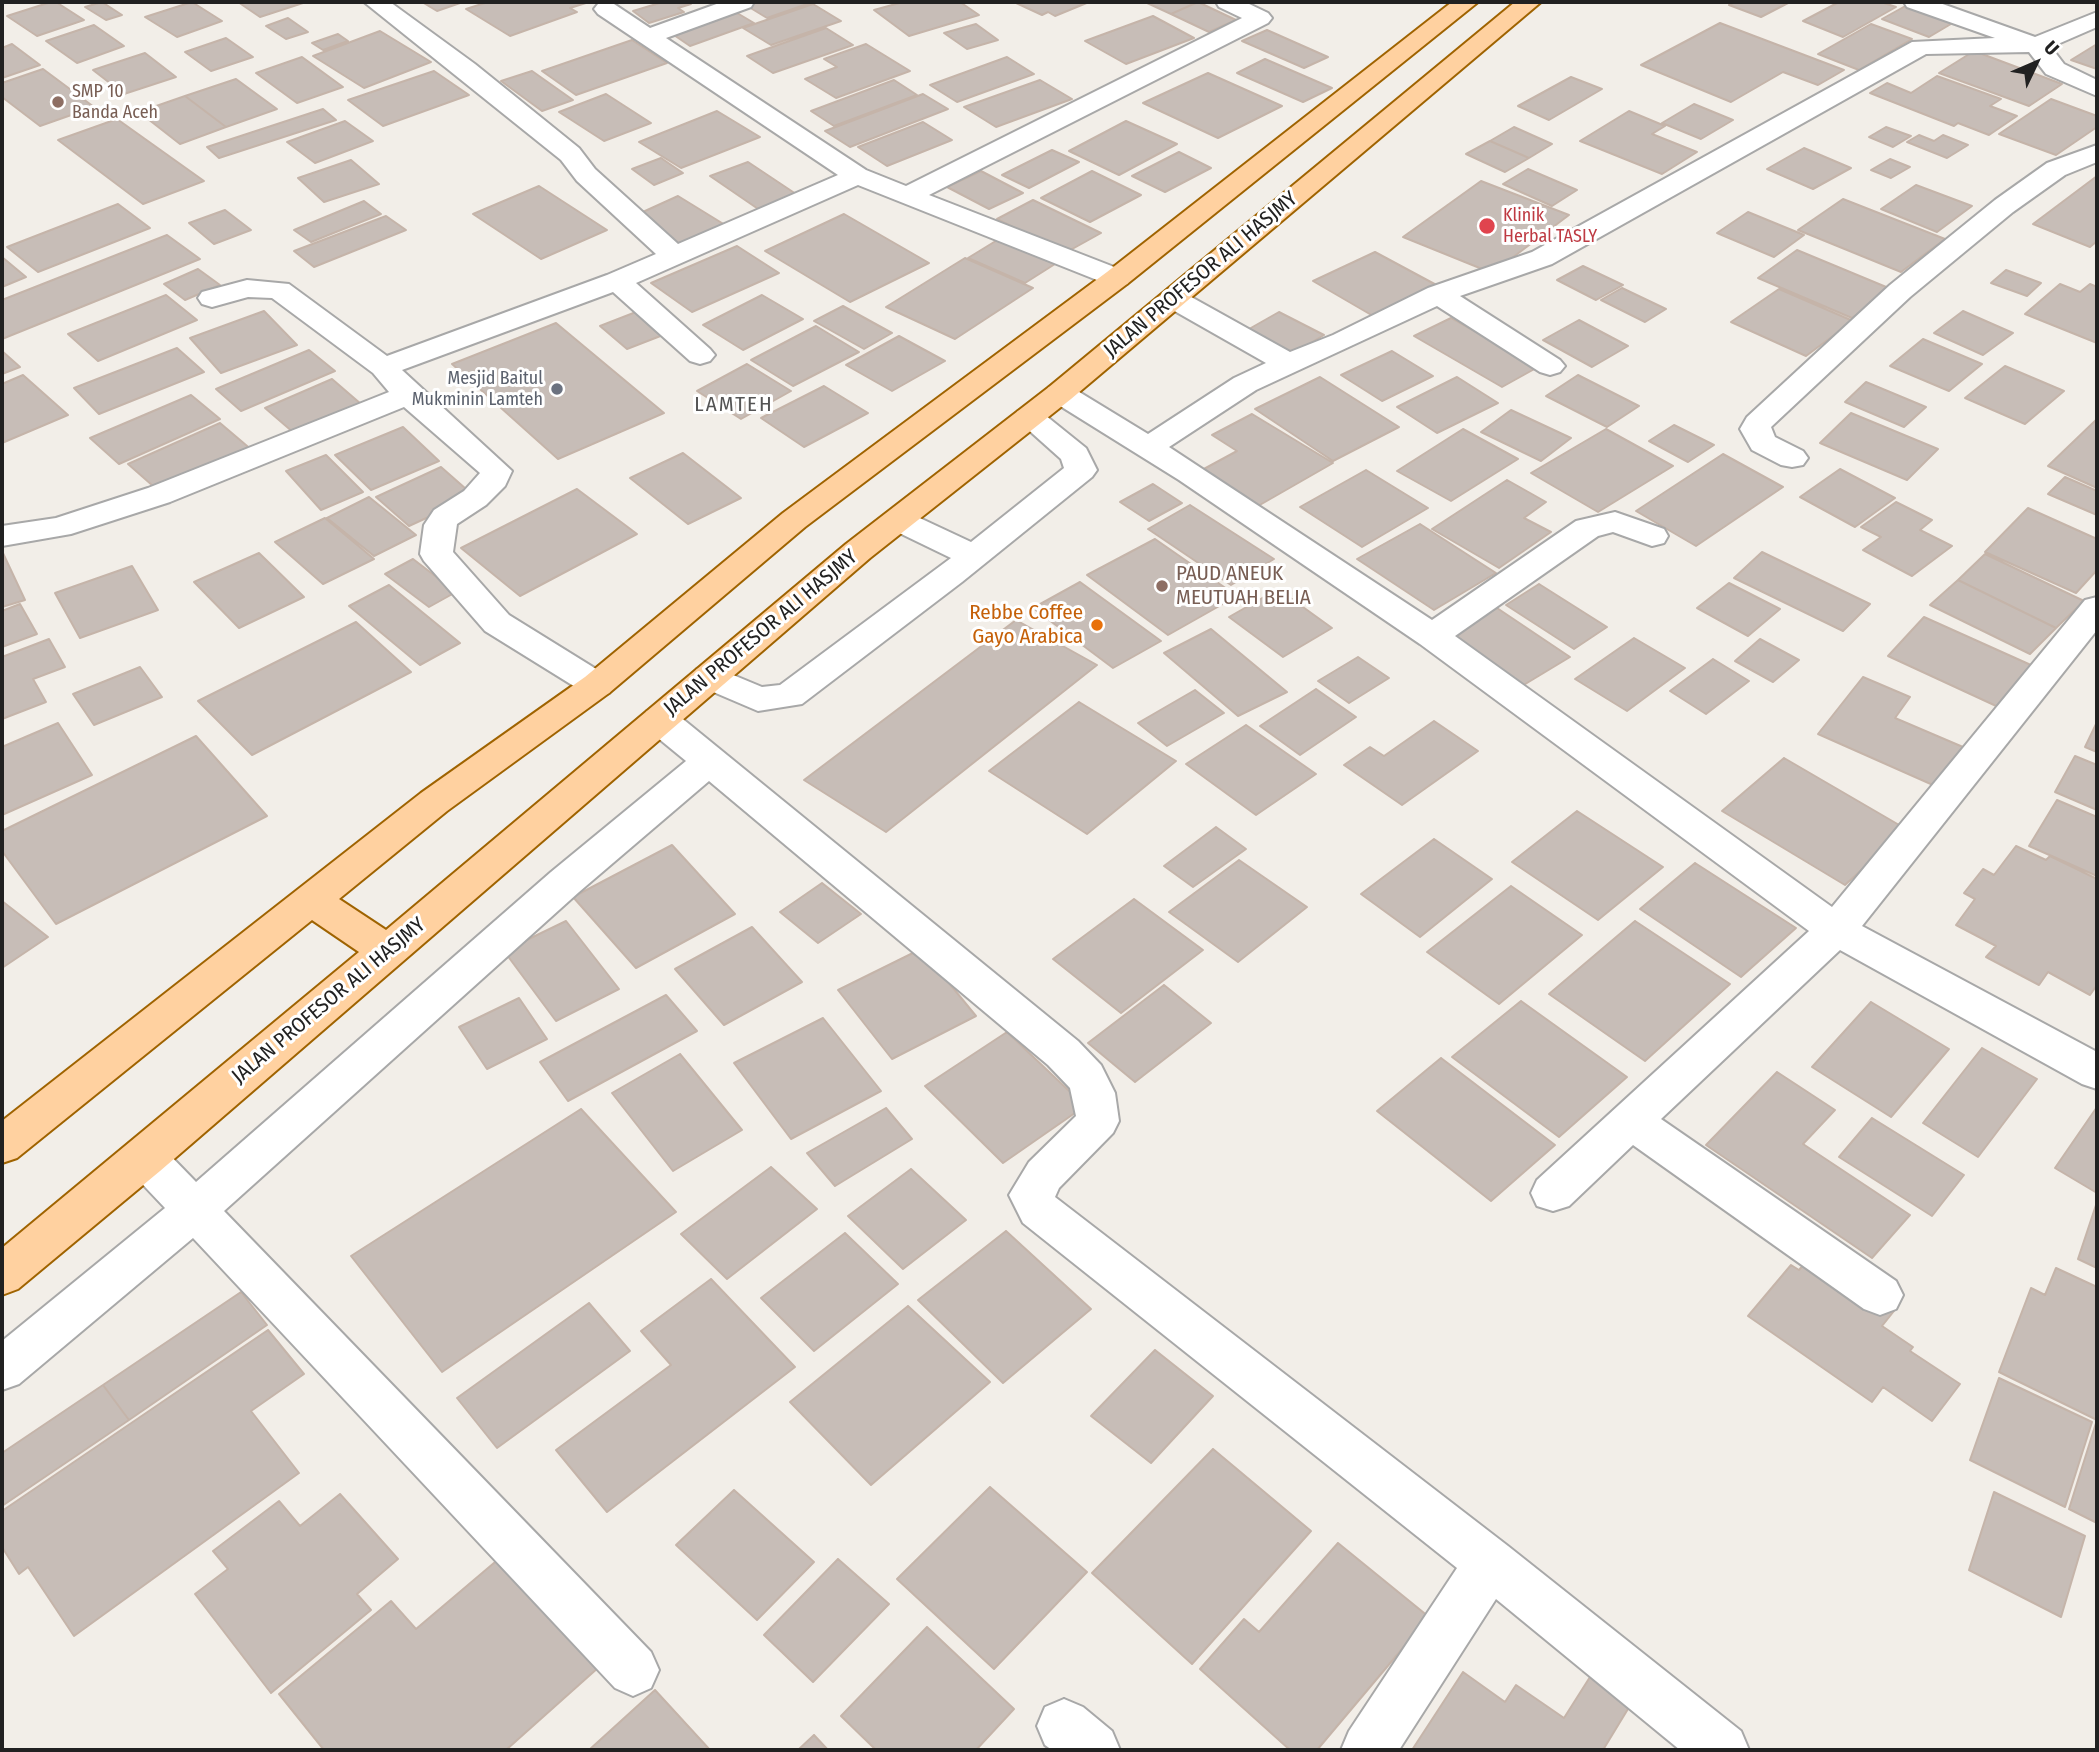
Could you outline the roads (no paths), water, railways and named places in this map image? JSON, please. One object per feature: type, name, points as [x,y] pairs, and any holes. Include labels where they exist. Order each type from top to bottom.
[{"type":"main road","points":[[2,1144],[313,901],[434,802],[597,685],[794,520],[1117,278],[1466,2]]},
{"type":"main road","name":"JALAN PROFESOR ALI HASJMY","points":[[2,1275],[145,1158],[709,677],[898,520],[1060,393],[1529,2]]},
{"type":"main road","points":[[1345,97],[1396,111]]},
{"type":"main road","points":[[313,901],[387,951]]},
{"type":"street","points":[[375,2],[560,145],[586,175],[675,256]]},
{"type":"street","points":[[647,37],[743,2]]},
{"type":"street","points":[[906,196],[1260,18],[1227,2]]},
{"type":"street","points":[[1915,2],[2036,45],[2055,69],[2097,89]]},
{"type":"street","points":[[606,9],[857,176],[1117,278]]},
{"type":"street","points":[[1148,447],[1245,384],[1288,363],[1343,341],[1438,294],[1542,258],[1921,47],[1940,44],[2014,48],[2036,45],[2097,19]]},
{"type":"street","points":[[1792,458],[1763,443],[1755,429],[1758,424],[1900,291],[2004,206],[2056,169],[2097,153]]},
{"type":"street","points":[[383,367],[617,281],[857,176]]},
{"type":"street","points":[[617,281],[700,355]]},
{"type":"street","points":[[212,299],[247,288],[279,290],[383,367],[408,395],[496,471],[494,479],[475,499],[445,517],[440,525],[436,554],[497,624],[597,685]]},
{"type":"street","points":[[1438,294],[1550,366]]},
{"type":"street","points":[[1174,299],[1288,363]]},
{"type":"street","points":[[1060,393],[1148,447],[1432,636],[1836,930],[2097,1072]]},
{"type":"street","points":[[2,536],[60,527],[159,495],[408,395]]},
{"type":"street","points":[[709,677],[758,699],[789,696],[974,556],[1081,470],[1075,455],[1029,417]]},
{"type":"street","points":[[898,520],[974,556]]},
{"type":"street","points":[[1432,636],[1587,527],[1615,522],[1652,536]]},
{"type":"street","points":[[1553,1192],[1633,1122],[1836,930],[2097,608]]},
{"type":"street","points":[[660,720],[1063,1054],[1086,1077],[1094,1093],[1098,1121],[1044,1175],[1031,1195],[1039,1210],[1490,1563],[1722,1750]]},
{"type":"street","points":[[2,1369],[195,1210],[565,882],[709,761]]},
{"type":"street","points":[[1633,1122],[1880,1296]]},
{"type":"street","points":[[145,1158],[633,1670]]},
{"type":"street","points":[[1368,1750],[1490,1563]]},
{"type":"place","name":"SMP 10 Banda Aceh","points":[[58,102]]},
{"type":"place","name":"Klinik Herbal TASLY","points":[[1487,226]]},
{"type":"place","name":"Mesjid Baitul Mukminin Lamteh","points":[[557,389]]},
{"type":"place","name":"PAUD ANEUK MEUTUAH BELIA","points":[[1162,586]]},
{"type":"place","name":"Rebbe Coffee Gayo Arabica","points":[[1097,625]]},
{"type":"district","name":"LAMTEH","points":[[734,405]]}]
